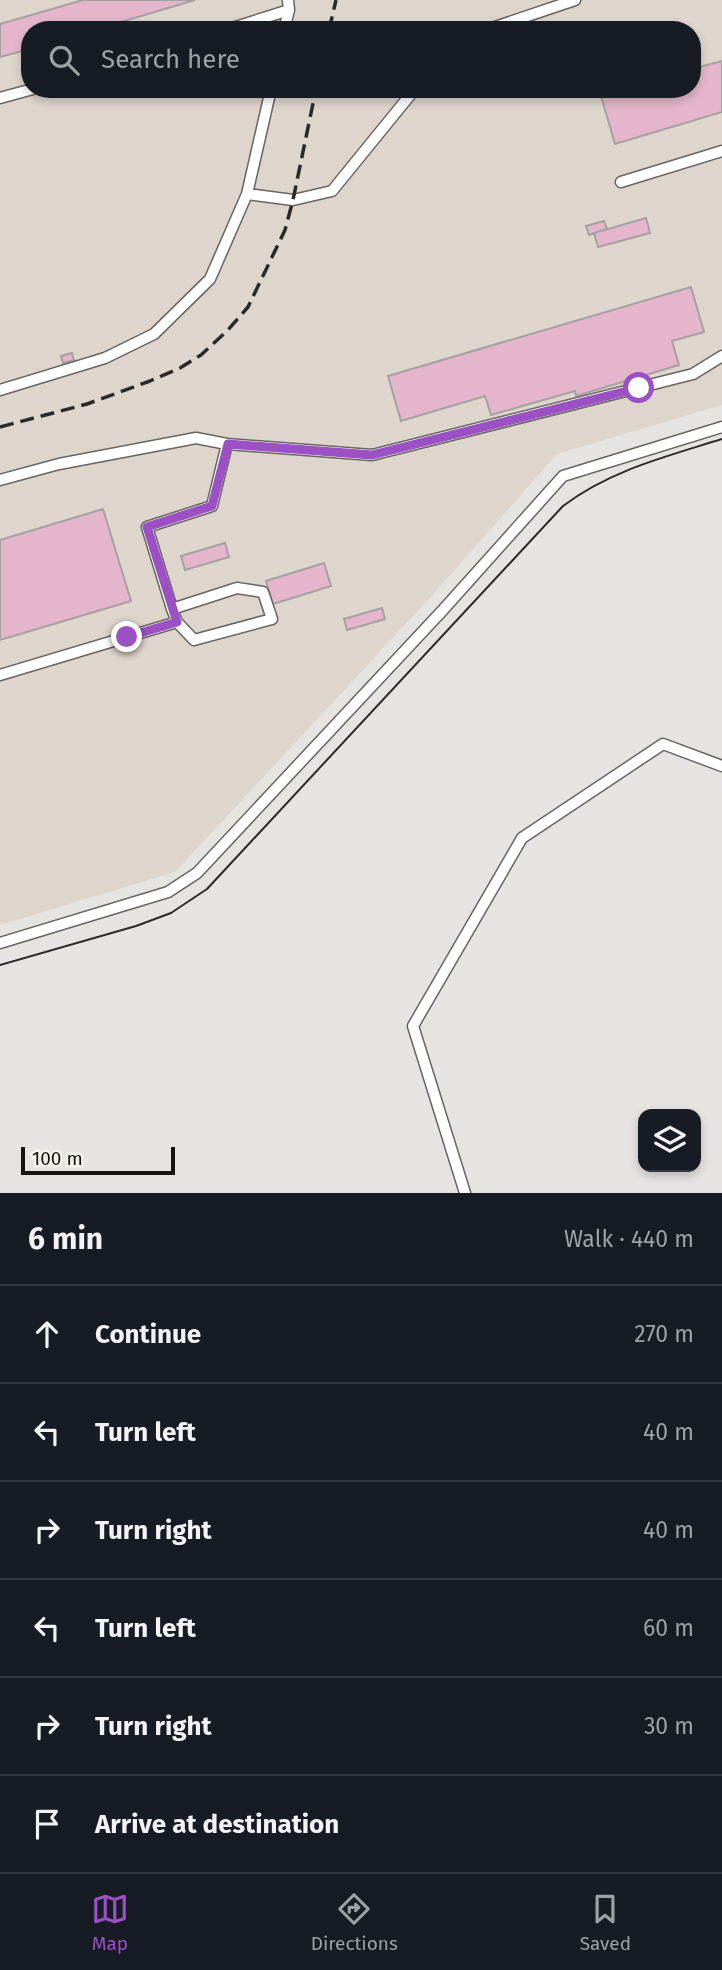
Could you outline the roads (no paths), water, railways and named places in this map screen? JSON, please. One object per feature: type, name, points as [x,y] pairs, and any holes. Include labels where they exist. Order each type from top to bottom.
[{"type":"street","points":[[512,21],[575,0]]},
{"type":"street","points":[[248,21],[288,5]]},
{"type":"street","points":[[0,98],[21,92]]},
{"type":"street","points":[[0,390],[105,358],[154,334],[210,279],[247,194],[269,98]]},
{"type":"street","points":[[247,194],[293,200],[332,191],[408,98]]},
{"type":"street","points":[[621,182],[722,151]]},
{"type":"street","points":[[0,480],[59,464],[196,438],[228,444],[372,455],[693,374],[722,356]]},
{"type":"street","points":[[0,943],[167,892],[197,873],[442,611],[563,476],[722,427]]},
{"type":"street","points":[[172,609],[237,588],[263,592],[272,619],[194,640],[177,622],[172,609],[147,527],[212,506],[228,444]]},
{"type":"street","points":[[0,675],[177,622]]},
{"type":"street","points":[[465,1193],[413,1026],[522,838],[663,744],[722,766]]},
{"type":"tram line","points":[[0,965],[136,926],[171,913],[207,889],[563,506],[619,474],[722,439]]},
{"type":"railway","points":[[331,21],[336,0]]},
{"type":"railway","points":[[0,427],[87,404],[150,381],[201,355],[227,331],[248,307],[285,230],[314,98]]}]
